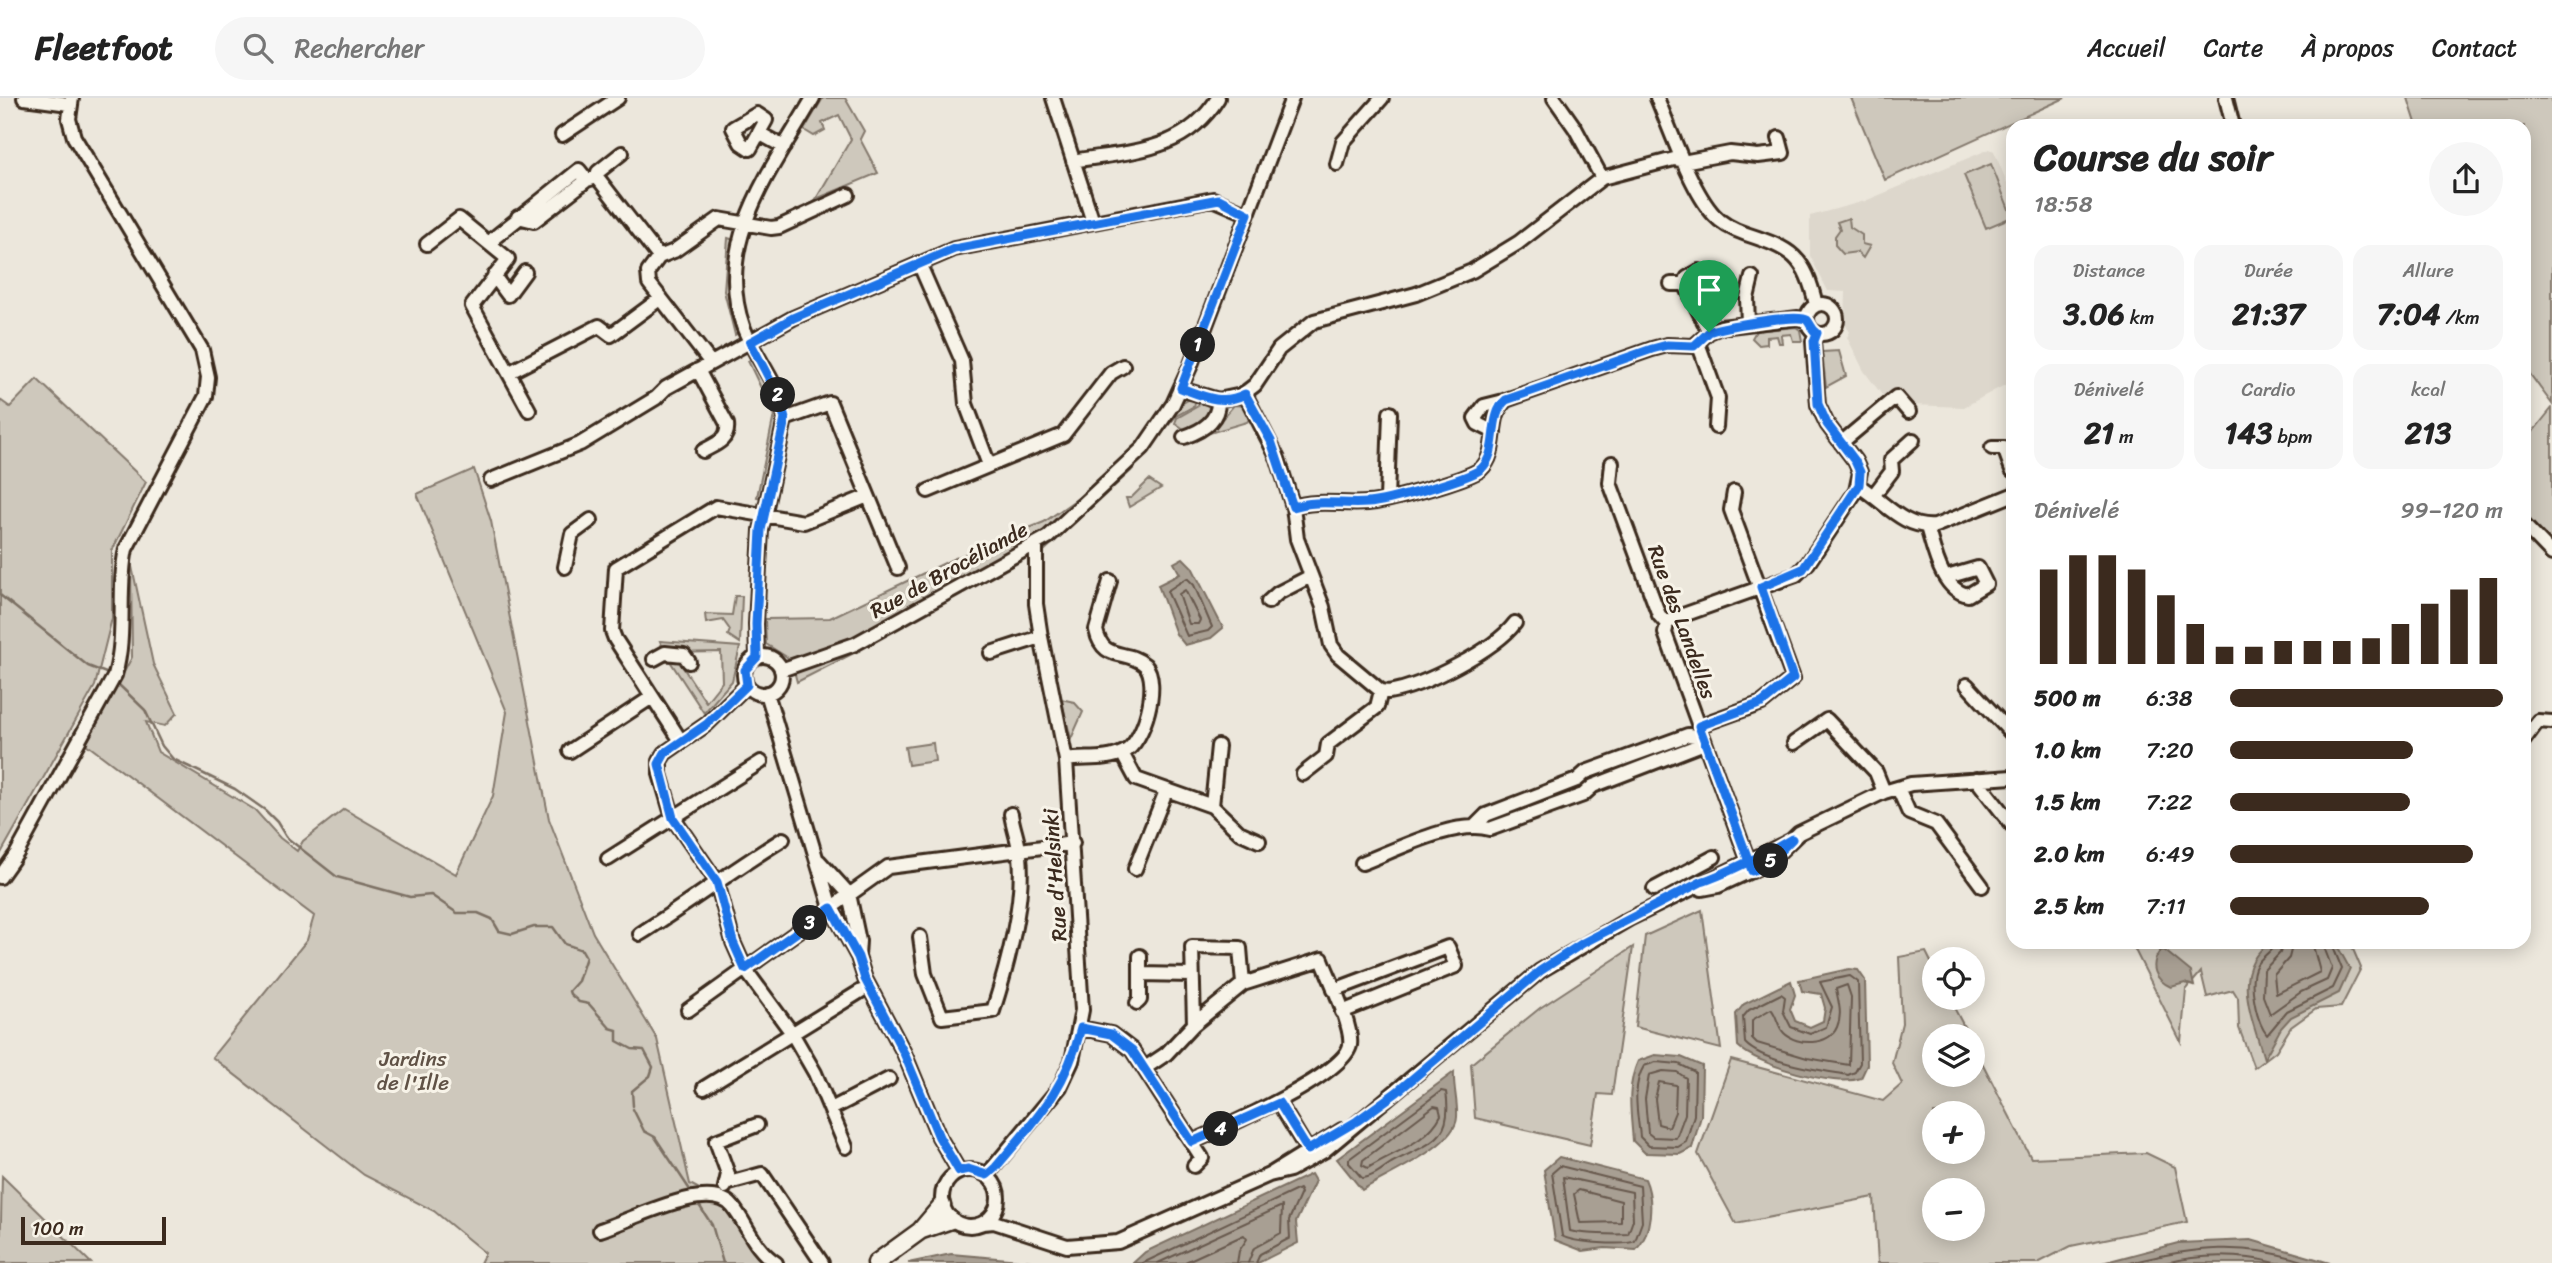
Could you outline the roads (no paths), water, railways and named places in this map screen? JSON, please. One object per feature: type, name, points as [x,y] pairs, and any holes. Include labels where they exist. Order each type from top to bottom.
[{"type":"main road","points":[[876,1263],[920,1231],[942,1205]]},
{"type":"main road","points":[[920,1231],[951,1220]]},
{"type":"street","points":[[0,877],[17,853],[115,674],[122,648],[122,568],[126,549],[198,417],[206,396],[208,377],[202,350],[192,332],[74,137],[69,119],[71,101],[24,98]]},
{"type":"street","points":[[562,135],[618,98]]},
{"type":"street","points":[[757,657],[775,660],[781,670],[779,685],[767,693],[759,693],[747,685],[745,670],[757,657],[756,624],[763,516],[785,419],[779,397],[750,342],[738,310],[734,286],[736,253],[743,224],[813,98]]},
{"type":"street","points":[[1053,98],[1093,222]]},
{"type":"street","points":[[1073,161],[1168,144],[1194,127],[1218,98]]},
{"type":"street","name":"Rue de Brocéliande","points":[[781,670],[855,644],[1036,546],[1137,455],[1162,422],[1181,388],[1292,98]]},
{"type":"street","points":[[1338,164],[1343,142],[1382,98]]},
{"type":"street","points":[[1554,98],[1575,128],[1602,178]]},
{"type":"street","points":[[1657,98],[1708,207],[1723,224],[1777,244],[1800,261],[1809,277],[1816,305]]},
{"type":"street","points":[[2225,98],[2231,119]]},
{"type":"street","points":[[759,133],[784,147]]},
{"type":"street","points":[[1181,388],[1218,400],[1230,400],[1245,394],[1279,349],[1314,321],[1335,313],[1416,294],[1472,271],[1518,243],[1602,178],[1674,159],[1730,153],[1758,156],[1783,153],[1779,138]]},
{"type":"street","points":[[592,179],[622,153]]},
{"type":"street","points":[[492,246],[494,238],[518,217],[579,170],[592,179],[659,257]]},
{"type":"street","points":[[710,363],[649,283],[648,272],[659,257],[674,251],[719,219],[779,227],[848,195]]},
{"type":"street","points":[[491,480],[580,444],[698,370],[793,318],[954,249],[1213,199],[1248,214]]},
{"type":"street","points":[[427,244],[459,219],[508,259],[472,306],[529,410]]},
{"type":"street","points":[[919,263],[962,361],[966,404],[989,465]]},
{"type":"street","points":[[1699,271],[1687,278],[1685,284],[1709,332]]},
{"type":"street","points":[[494,276],[508,295],[525,272]]},
{"type":"street","points":[[1748,323],[1747,298],[1752,276]]},
{"type":"street","points":[[1671,284],[1685,284]]},
{"type":"street","points":[[510,372],[599,326],[611,335],[661,298]]},
{"type":"street","points":[[1807,320],[1811,309],[1816,305],[1826,305],[1836,316],[1831,330],[1817,333]]},
{"type":"street","points":[[1494,432],[1478,424],[1475,418],[1484,406],[1567,376],[1612,365],[1652,349],[1698,344],[1709,332],[1748,323],[1798,318],[1807,320],[1817,333]]},
{"type":"street","points":[[1667,624],[1672,619],[1803,569],[1859,485],[1860,472],[1855,461],[1827,424],[1818,404],[1814,341],[1817,333]]},
{"type":"street","points":[[1698,344],[1718,398],[1716,428]]},
{"type":"street","points":[[928,491],[1063,435],[1111,373],[1123,366]]},
{"type":"street","points":[[698,370],[727,424],[728,432],[724,439],[703,451]]},
{"type":"street","points":[[1245,394],[1271,441],[1293,507],[1297,539],[1323,607],[1334,650],[1381,691],[1398,691],[1442,671],[1504,638],[1515,622]]},
{"type":"street","points":[[1841,443],[1896,397],[1909,412]]},
{"type":"street","points":[[1184,437],[1202,429],[1214,419],[1218,400]]},
{"type":"street","points":[[1293,507],[1307,502],[1365,503],[1387,499],[1473,474],[1489,458],[1498,411],[1504,401]]},
{"type":"street","points":[[785,419],[830,403],[898,568]]},
{"type":"street","points":[[1387,499],[1390,414]]},
{"type":"street","points":[[1873,496],[1892,471],[1891,460],[1913,440]]},
{"type":"street","points":[[1992,448],[2004,448],[2006,454]]},
{"type":"street","name":"Rue des Landelles","points":[[1612,463],[1610,483],[1659,615],[1667,624],[1665,634],[1750,866]]},
{"type":"street","points":[[1859,485],[1910,523],[1927,527],[2006,497]]},
{"type":"street","points":[[1476,825],[1486,816],[1577,780],[1586,772],[1700,731],[1762,703],[1793,678],[1731,510],[1734,492]]},
{"type":"street","points":[[681,741],[612,631],[616,568],[716,506],[804,522],[867,496]]},
{"type":"street","points":[[565,567],[572,534],[591,520]]},
{"type":"street","points":[[1927,527],[1940,567],[1947,577]]},
{"type":"street","points":[[2531,532],[2552,554]]},
{"type":"street","name":"Rue d'Helsinki","points":[[987,1175],[1060,1087],[1072,1061],[1081,1028],[1081,983],[1066,760],[1041,637],[1036,546]]},
{"type":"street","points":[[1268,603],[1278,593],[1311,576]]},
{"type":"street","points":[[1066,760],[1122,753],[1132,747],[1139,736],[1153,684],[1144,665],[1107,651],[1098,638],[1096,630],[1110,581]]},
{"type":"street","points":[[991,653],[1041,637]]},
{"type":"street","points":[[654,659],[665,653],[684,655],[689,662]]},
{"type":"street","points":[[747,685],[707,724],[665,753],[659,764],[673,818],[717,882],[733,942],[745,969],[792,1033],[831,1109],[846,1147]]},
{"type":"street","points":[[1967,685],[2006,727]]},
{"type":"street","points":[[1303,774],[1326,756],[1328,744],[1377,706],[1381,691]]},
{"type":"street","points":[[767,693],[831,908],[904,1053],[939,1137],[959,1171]]},
{"type":"street","points":[[570,751],[652,697]]},
{"type":"street","points":[[1794,743],[1827,720],[1876,772],[1884,792]]},
{"type":"street","points":[[2531,731],[2538,721],[2552,722]]},
{"type":"street","points":[[1362,863],[1458,828],[1476,825],[1490,829],[1583,795],[1593,786],[1697,746],[1700,731]]},
{"type":"street","points":[[1212,806],[1218,746]]},
{"type":"street","points":[[1122,753],[1136,779],[1212,806],[1239,832],[1259,841]]},
{"type":"street","points":[[608,859],[761,762]]},
{"type":"street","points":[[1586,772],[1593,786]]},
{"type":"street","points":[[1019,1232],[1003,1218],[997,1206],[995,1184],[987,1175],[968,1169],[959,1171],[944,1185],[942,1205],[951,1220],[967,1226],[995,1222],[1019,1232],[1067,1246],[1118,1242],[1172,1221],[1310,1154],[1357,1121],[1540,971],[1583,943],[1687,890],[1750,866],[1810,827],[1884,792],[1898,788],[2006,777]]},
{"type":"street","points":[[1976,779],[2006,817]]},
{"type":"street","points":[[1898,788],[1909,813],[1936,824],[1982,886]]},
{"type":"street","points":[[1135,869],[1166,791]]},
{"type":"street","points":[[920,937],[925,974],[942,1017],[993,1011],[1005,972],[1018,897],[1018,849],[1011,814]]},
{"type":"street","points":[[640,934],[783,839]]},
{"type":"street","points":[[688,1010],[888,867],[1073,843]]},
{"type":"street","points":[[814,855],[849,894],[859,941],[858,957]]},
{"type":"street","points":[[1654,889],[1714,857]]},
{"type":"street","points":[[1678,876],[1687,890]]},
{"type":"street","points":[[1194,1024],[1192,947],[1240,948],[1243,984]]},
{"type":"street","points":[[1334,990],[1448,947],[1456,965],[1342,1012]]},
{"type":"street","points":[[1137,1003],[1140,1000],[1140,956]]},
{"type":"street","points":[[1145,1068],[1166,1054],[1194,1024],[1243,984],[1322,959],[1350,1041],[1346,1055],[1279,1103],[1192,1142]]},
{"type":"street","points":[[1140,974],[1192,975]]},
{"type":"street","points":[[704,1088],[861,991]]},
{"type":"street","points":[[1081,1028],[1104,1032],[1121,1040],[1145,1068],[1202,1158],[1194,1166]]},
{"type":"street","points":[[831,1109],[889,1079]]},
{"type":"street","points":[[1279,1103],[1310,1154]]},
{"type":"street","points":[[729,1183],[716,1141],[757,1125]]},
{"type":"street","points":[[776,1263],[762,1253],[728,1201],[724,1192],[729,1183],[759,1173],[822,1263]]},
{"type":"street","points":[[600,1230],[666,1203],[717,1197],[728,1201]]},
{"type":"street","points":[[983,1223],[997,1206]]},
{"type":"water","points":[[1183,558],[1192,567],[1223,628],[1211,638],[1185,645],[1176,634],[1158,585],[1180,574],[1174,563]]},
{"type":"water","points":[[2263,949],[2339,949],[2350,969],[2339,993],[2291,1017],[2281,1028],[2264,1059],[2247,996],[2250,966]]},
{"type":"water","points":[[2164,950],[2191,972],[2194,986],[2185,983],[2171,987],[2161,981],[2154,967],[2160,951]]},
{"type":"water","points":[[1849,969],[1858,970],[1865,980],[1867,1065],[1861,1078],[1833,1080],[1797,1073],[1762,1060],[1738,1046],[1736,1014],[1744,1004],[1791,981],[1795,995],[1790,1009],[1795,1021],[1810,1027],[1823,1021],[1825,1008],[1821,994],[1802,991],[1799,980]]},
{"type":"water","points":[[1655,1055],[1681,1057],[1702,1066],[1701,1116],[1692,1148],[1680,1154],[1645,1153],[1633,1141],[1630,1101],[1634,1071],[1638,1061]]},
{"type":"water","points":[[1454,1072],[1457,1117],[1454,1128],[1433,1149],[1362,1190],[1337,1159]]},
{"type":"water","points":[[1559,1157],[1645,1179],[1650,1196],[1650,1216],[1645,1235],[1636,1250],[1605,1248],[1583,1251],[1555,1240],[1544,1170]]},
{"type":"water","points":[[1311,1174],[1315,1181],[1296,1222],[1298,1243],[1258,1263],[1133,1263],[1145,1252]]},
{"type":"water","points":[[2251,1240],[2330,1263],[2102,1263],[2178,1243]]},
{"type":"water","points":[[951,1254],[1054,1263],[908,1263]]},
{"type":"waterway","points":[[0,595],[88,666],[106,673]]},
{"type":"waterway","points":[[118,684],[145,710],[162,746],[173,759],[235,789],[265,810],[277,822],[286,837],[337,877],[410,897],[431,895],[457,913],[478,913],[492,919],[499,931],[512,934],[534,927],[553,927],[565,944],[582,950],[586,957],[578,981],[569,991],[570,994],[579,1002],[589,1004],[610,1028],[617,1030],[617,1041],[632,1049],[644,1050],[653,1067],[650,1076],[632,1091],[633,1106]]},
{"type":"waterway","points":[[633,1109],[644,1131],[655,1137],[692,1193]]},
{"type":"waterway","points":[[697,1202],[712,1225],[723,1263]]},
{"type":"park label","name":"Jardins de l'Ille","points":[[413,1071]]}]
